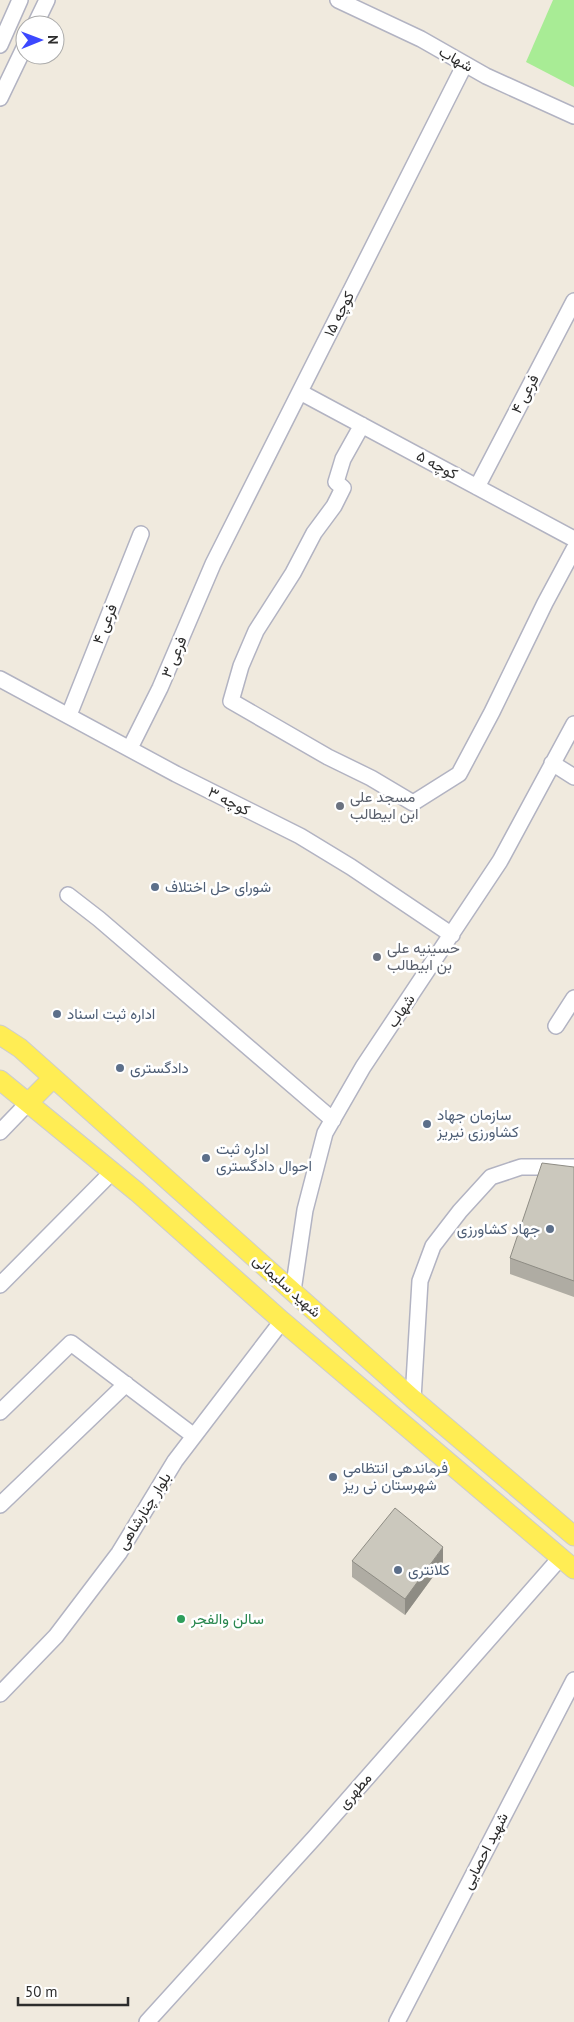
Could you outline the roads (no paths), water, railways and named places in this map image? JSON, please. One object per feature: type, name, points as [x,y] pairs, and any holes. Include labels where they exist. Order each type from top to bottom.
[{"type":"main road","name":"شهید سلیمانی","points":[[0,1035],[20,1048],[413,1399],[574,1536]]},
{"type":"main road","points":[[28,1103],[53,1078]]},
{"type":"main road","name":"شهید سلیمانی","points":[[0,1080],[112,1172],[282,1322],[567,1563]]},
{"type":"main road","points":[[396,1418],[413,1399]]},
{"type":"street","points":[[0,45],[20,0]]},
{"type":"street","points":[[40,15],[47,0]]},
{"type":"street","name":"شهاب","points":[[338,0],[421,39],[486,76],[574,116]]},
{"type":"street","points":[[0,54],[15,62]]},
{"type":"street","name":"کوچه ۱۵","points":[[213,564],[465,64]]},
{"type":"street","points":[[0,98],[16,65]]},
{"type":"street","name":"فرعی ۴","points":[[477,487],[574,301]]},
{"type":"street","name":"کوچه ۵","points":[[300,392],[574,539]]},
{"type":"street","points":[[362,425],[343,458],[336,482],[343,488],[334,506],[314,533],[293,573],[256,631],[241,666],[231,701],[413,803],[459,774],[574,549]]},
{"type":"street","name":"فرعی ۴","points":[[69,715],[141,534]]},
{"type":"street","name":"فرعی ۳","points":[[130,748],[160,688],[213,564]]},
{"type":"street","name":"کوچه ۳","points":[[0,679],[176,774],[300,836],[452,935]]},
{"type":"street","name":"شهاب","points":[[293,1292],[305,1210],[325,1133],[363,1066],[500,861],[574,724]]},
{"type":"street","points":[[552,764],[574,777]]},
{"type":"street","points":[[68,895],[99,919],[332,1120]]},
{"type":"street","points":[[556,1026],[574,998]]},
{"type":"street","points":[[0,1132],[28,1103]]},
{"type":"street","points":[[413,1399],[420,1281],[433,1246],[490,1177],[521,1168],[574,1167]]},
{"type":"street","points":[[0,1285],[112,1172]]},
{"type":"street","name":"بلوار چنارشاهی","points":[[0,1694],[56,1636],[119,1553],[175,1461],[282,1322]]},
{"type":"street","points":[[0,1412],[72,1343],[194,1436]]},
{"type":"street","points":[[0,1504],[126,1384]]},
{"type":"street","name":"مطهری","points":[[147,2022],[567,1563]]},
{"type":"street","name":"شهید احصایی","points":[[397,2022],[574,1680]]},
{"type":"place","name":"مسجد علی ابن ابیطالب","points":[[340,806]]},
{"type":"place","name":"شورای حل اختلاف","points":[[155,887]]},
{"type":"place","name":"حسینیه علی بن ابیطالب","points":[[377,957]]},
{"type":"place","name":"اداره ثبت اسناد","points":[[57,1014]]},
{"type":"place","name":"دادگستری","points":[[120,1068]]},
{"type":"place","name":"سازمان جهاد کشاورزی نیریز","points":[[427,1124]]},
{"type":"place","name":"اداره ثبت احوال دادگستری","points":[[206,1158]]},
{"type":"place","name":"جهاد کشاورزی","points":[[550,1229]]},
{"type":"place","name":"فرماندهی انتظامی شهرستان نی ریز","points":[[333,1477]]},
{"type":"place","name":"کلانتری","points":[[398,1570]]},
{"type":"place","name":"سالن والفجر","points":[[181,1619]]}]
